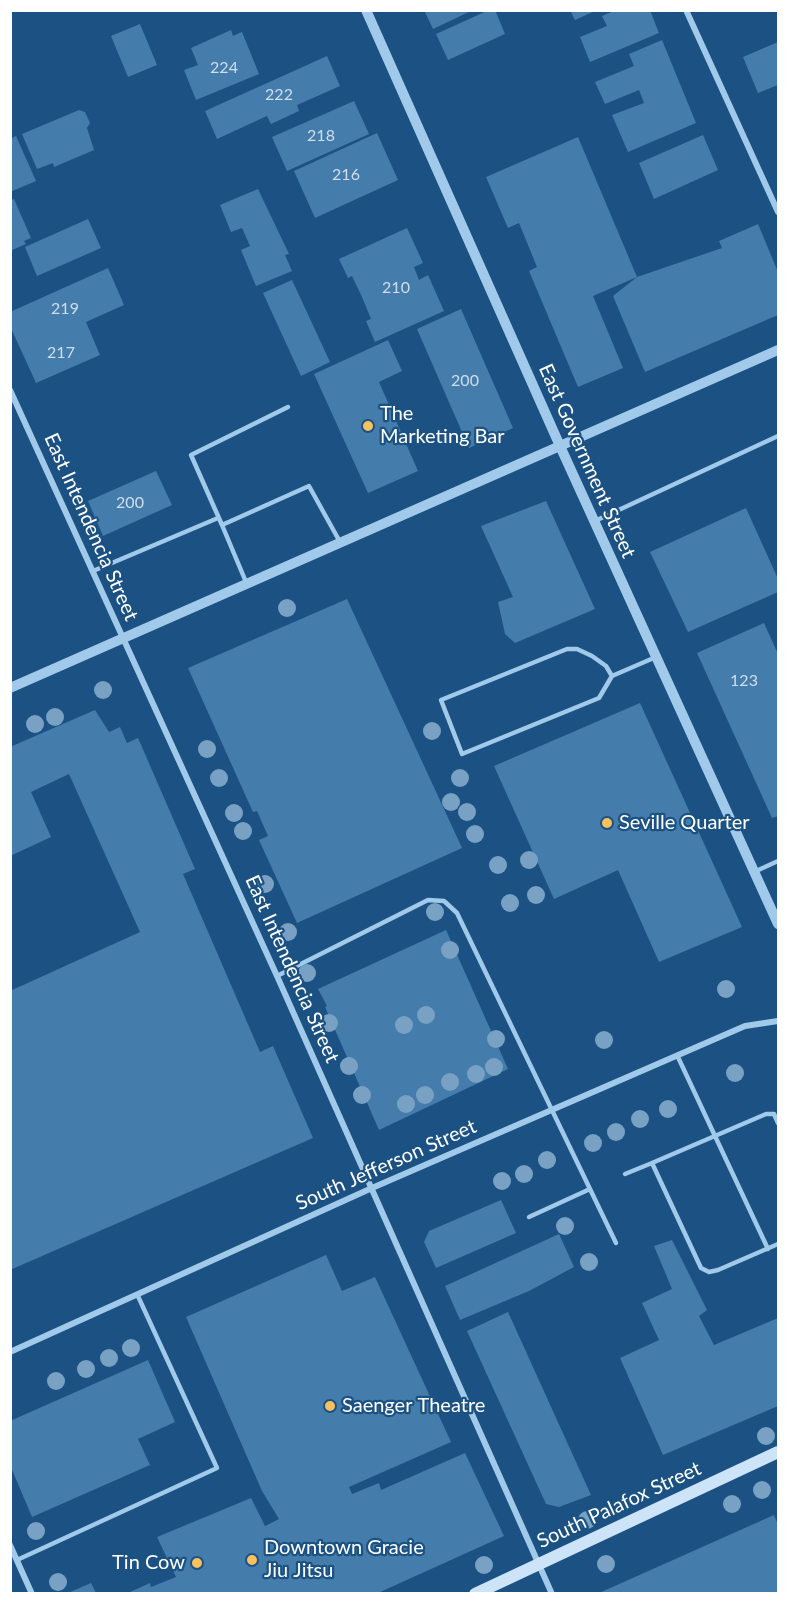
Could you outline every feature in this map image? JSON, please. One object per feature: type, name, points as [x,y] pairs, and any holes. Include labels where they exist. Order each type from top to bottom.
[{"type":"main road","name":"South Palafox Street","points":[[476,1593],[778,1452]]},
{"type":"street","name":"East Government Street","points":[[366,10],[560,446],[778,924]]},
{"type":"street","points":[[686,10],[778,212]]},
{"type":"street","points":[[10,688],[778,350]]},
{"type":"street","name":"East Intendencia Street","points":[[10,390],[277,976],[552,1593]]},
{"type":"street","name":"South Jefferson Street","points":[[10,1352],[372,1188],[745,1026],[778,1021]]},
{"type":"street","points":[[10,1545],[32,1593]]},
{"type":"lane","points":[[247,584],[191,455],[288,407]]},
{"type":"lane","points":[[595,521],[778,436]]},
{"type":"lane","points":[[222,525],[309,486],[340,542]]},
{"type":"lane","points":[[93,572],[218,518]]},
{"type":"lane","points":[[612,676],[606,666],[592,656],[577,649],[567,648],[441,700],[462,754],[599,698],[612,676],[657,657]]},
{"type":"lane","points":[[754,872],[778,861]]},
{"type":"lane","points":[[277,976],[428,900],[444,901],[457,913],[616,1243]]},
{"type":"lane","points":[[677,1056],[768,1249]]},
{"type":"lane","points":[[625,1174],[766,1114],[774,1114],[778,1123]]},
{"type":"lane","points":[[652,1163],[700,1268],[709,1272],[718,1270],[778,1244]]},
{"type":"lane","points":[[529,1217],[590,1189]]},
{"type":"lane","points":[[17,1560],[217,1468],[137,1294]]},
{"type":"building","points":[[424,10],[473,10],[433,29]]},
{"type":"building","points":[[489,10],[495,10],[505,34],[448,60],[436,34]]},
{"type":"building","points":[[570,10],[597,10],[575,20]]},
{"type":"building","points":[[616,10],[650,10],[659,33],[590,62],[580,37],[607,26],[602,16]]},
{"type":"building","points":[[140,24],[157,65],[128,77],[111,36]]},
{"type":"building","points":[[231,30],[233,36],[242,32],[259,74],[196,100],[184,70],[198,65],[191,48]]},
{"type":"building","points":[[662,40],[696,123],[628,152],[612,115],[644,103],[639,90],[605,104],[595,82],[634,66],[629,54]]},
{"type":"building","points":[[778,42],[778,85],[758,93],[743,57]]},
{"type":"building","points":[[327,56],[340,86],[297,105],[299,111],[271,124],[267,116],[217,139],[205,111]]},
{"type":"building","points":[[354,101],[369,134],[287,171],[272,137]]},
{"type":"building","points":[[79,110],[85,112],[90,123],[87,128],[94,150],[54,167],[53,163],[37,169],[22,134]]},
{"type":"building","points":[[377,133],[398,180],[315,218],[294,171]]},
{"type":"building","points":[[703,135],[718,170],[654,199],[639,163]]},
{"type":"building","points":[[16,136],[36,181],[10,192],[10,139]]},
{"type":"building","points":[[578,137],[637,277],[593,296],[623,368],[578,387],[529,271],[537,267],[519,223],[508,228],[486,177]]},
{"type":"building","points":[[258,189],[289,254],[285,255],[292,271],[256,286],[241,250],[250,246],[242,228],[231,232],[220,205]]},
{"type":"building","points":[[14,199],[31,238],[24,241],[26,244],[10,251],[10,201]]},
{"type":"building","points":[[88,219],[101,248],[37,276],[25,247]]},
{"type":"building","points":[[758,224],[778,272],[778,315],[645,372],[613,296],[637,277],[722,248],[719,241]]},
{"type":"building","points":[[407,228],[423,263],[414,267],[419,280],[428,275],[444,311],[375,342],[366,321],[371,319],[362,297],[352,276],[348,278],[339,259]]},
{"type":"building","points":[[108,268],[124,305],[86,322],[100,355],[36,383],[10,326],[10,312]]},
{"type":"building","points":[[292,280],[330,362],[301,376],[263,293]]},
{"type":"building","points":[[461,309],[513,428],[469,448],[417,329]]},
{"type":"building","name":"The Marketing Bar","points":[[388,340],[402,371],[379,382],[418,471],[368,493],[314,374]]},
{"type":"building","points":[[156,471],[172,505],[103,536],[88,501]]},
{"type":"building","points":[[546,501],[595,609],[515,643],[505,634],[498,602],[513,597],[481,526]]},
{"type":"building","points":[[746,508],[778,579],[778,592],[688,632],[650,552]]},
{"type":"building","points":[[347,599],[462,848],[297,923],[259,840],[268,836],[257,811],[253,812],[188,668]]},
{"type":"building","points":[[764,623],[778,654],[778,816],[772,818],[697,653]]},
{"type":"building","points":[[640,703],[742,927],[659,962],[618,870],[554,899],[494,766]]},
{"type":"building","points":[[95,710],[109,732],[120,727],[127,743],[138,738],[195,869],[183,874],[260,1052],[273,1046],[313,1138],[10,1270],[10,991],[140,932],[69,774],[31,792],[51,837],[10,856],[10,747]]},
{"type":"building","points":[[446,930],[508,1069],[379,1130],[318,989]]},
{"type":"building","points":[[501,1200],[516,1233],[436,1268],[424,1242],[429,1231]]},
{"type":"building","points":[[559,1234],[574,1267],[529,1291],[460,1320],[445,1286]]},
{"type":"building","points":[[672,1240],[707,1310],[699,1316],[714,1345],[778,1318],[778,1406],[663,1455],[620,1358],[659,1340],[642,1303],[672,1289],[654,1246]]},
{"type":"building","name":"Saenger Theatre","points":[[326,1255],[342,1291],[375,1277],[451,1442],[349,1487],[352,1494],[379,1483],[381,1490],[465,1453],[504,1536],[378,1593],[128,1593],[150,1583],[151,1587],[176,1577],[157,1537],[251,1498],[265,1526],[279,1519],[262,1491],[186,1317]]},
{"type":"building","points":[[508,1312],[591,1495],[559,1507],[546,1504],[467,1331]]},
{"type":"building","points":[[148,1360],[175,1422],[138,1439],[150,1465],[32,1517],[10,1465],[10,1421]]},
{"type":"building","points":[[774,1515],[778,1525],[778,1593],[599,1593]]},
{"type":"building","points":[[91,1583],[96,1593],[68,1593]]},
{"type":"place","name":"The Marketing Bar","points":[[368,426]]},
{"type":"place","name":"Seville Quarter","points":[[607,823]]},
{"type":"place","name":"Saenger Theatre","points":[[330,1406]]},
{"type":"place","name":"Downtown Gracie Jiu Jitsu","points":[[252,1560]]},
{"type":"place","name":"Tin Cow","points":[[197,1563]]}]
